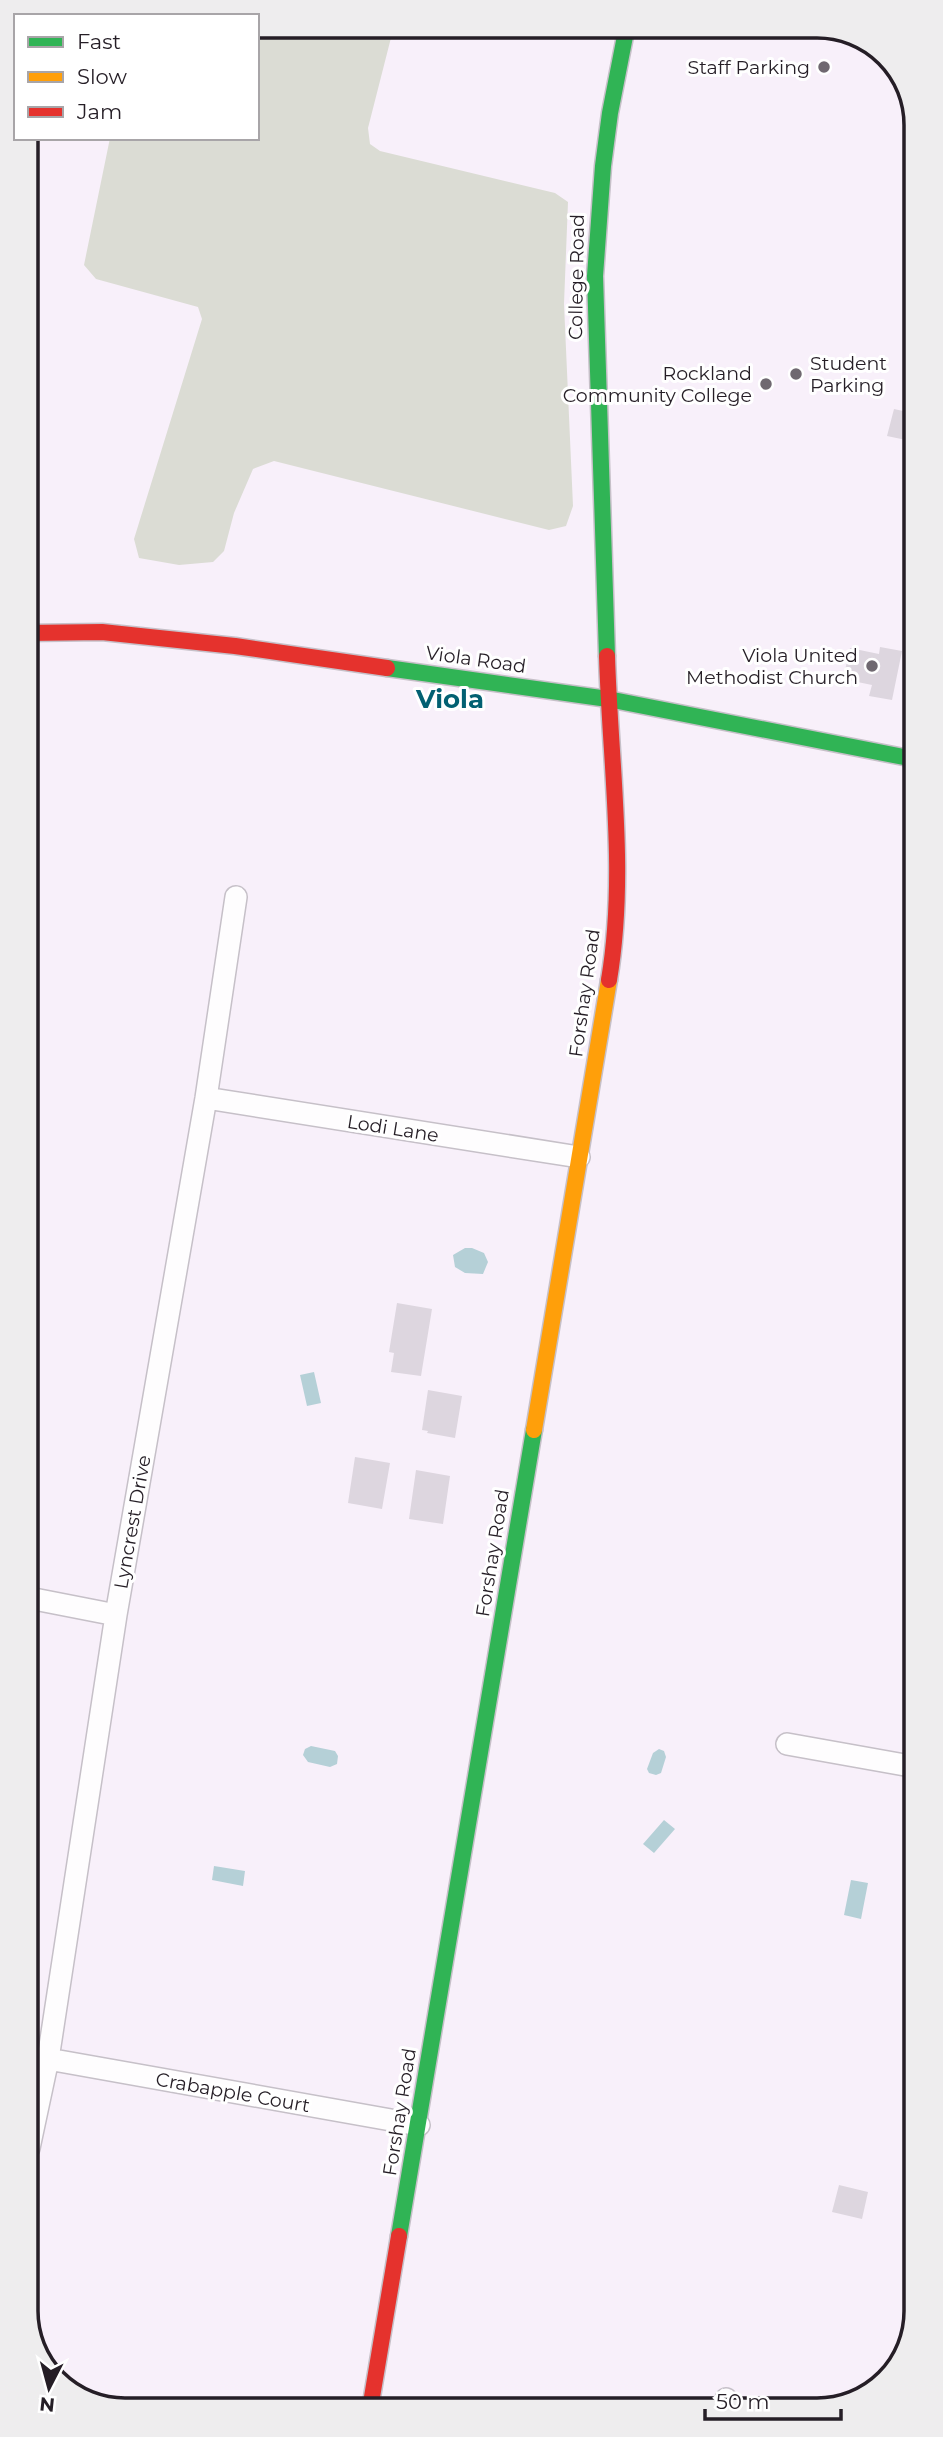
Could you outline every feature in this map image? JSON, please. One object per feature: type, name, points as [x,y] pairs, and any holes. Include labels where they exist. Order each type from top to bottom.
[{"type":"street","name":"College Road","points":[[608,699],[595,276],[603,166],[625,39]]},
{"type":"street","name":"Viola Road","points":[[39,633],[102,632],[235,646],[608,699],[904,757]]},
{"type":"street","name":"Forshay Road","points":[[372,2398],[611,969],[617,914],[617,859],[608,699]]},
{"type":"street","name":"Lyncrest Drive","points":[[38,2105],[48,2059],[116,1615],[206,1098],[236,897]]},
{"type":"street","name":"Lodi Lane","points":[[206,1098],[579,1157]]},
{"type":"street","points":[[38,1600],[116,1615]]},
{"type":"street","points":[[787,1744],[904,1765]]},
{"type":"street","name":"Crabapple Court","points":[[48,2059],[419,2125]]},
{"type":"shaded area","points":[[259,38],[391,38],[368,128],[370,144],[380,151],[555,193],[568,202],[564,304],[573,506],[566,526],[549,530],[274,461],[253,469],[234,513],[224,551],[213,562],[179,565],[139,558],[134,539],[202,319],[198,307],[96,279],[84,265],[110,140],[259,140]]},
{"type":"water","points":[[465,1248],[484,1253],[488,1262],[483,1274],[465,1273],[455,1267],[453,1255]]},
{"type":"water","points":[[314,1372],[321,1403],[307,1406],[300,1375]]},
{"type":"water","points":[[311,1746],[335,1751],[338,1756],[337,1764],[330,1767],[308,1762],[303,1755],[305,1749]]},
{"type":"water","points":[[659,1749],[664,1751],[666,1757],[661,1773],[656,1775],[649,1773],[647,1769],[653,1753]]},
{"type":"water","points":[[664,1820],[675,1829],[654,1853],[643,1844]]},
{"type":"water","points":[[214,1866],[245,1871],[243,1886],[212,1880]]},
{"type":"water","points":[[851,1880],[868,1883],[861,1919],[844,1915]]},
{"type":"building","points":[[894,409],[904,411],[904,440],[887,436]]},
{"type":"building","name":"Viola United Methodist Church","points":[[880,647],[902,651],[892,700],[869,696],[872,685],[843,679],[850,648],[879,654]]},
{"type":"building","points":[[397,1303],[432,1309],[421,1376],[391,1372],[394,1353],[389,1352]]},
{"type":"building","points":[[428,1390],[462,1396],[455,1438],[422,1430]]},
{"type":"building","points":[[355,1457],[390,1463],[382,1509],[348,1503]]},
{"type":"building","points":[[416,1470],[450,1476],[443,1524],[409,1519]]},
{"type":"building","points":[[839,2185],[868,2192],[862,2219],[832,2212]]},
{"type":"traffic: fast","points":[[607,656],[595,276],[603,166],[625,39]]},
{"type":"traffic: fast","points":[[387,668],[608,699],[904,757]]},
{"type":"traffic: fast","points":[[399,2236],[534,1430]]},
{"type":"traffic: slow","points":[[534,1430],[609,980]]},
{"type":"traffic: jam","points":[[39,633],[102,632],[235,646],[387,668]]},
{"type":"traffic: jam","points":[[607,656],[617,859],[617,899],[609,980]]},
{"type":"traffic: jam","points":[[372,2398],[399,2236]]},
{"type":"place","name":"Staff Parking","points":[[824,67]]},
{"type":"place","name":"Student Parking","points":[[796,374]]},
{"type":"place","name":"Rockland Community College","points":[[766,384]]},
{"type":"place","name":"Viola United Methodist Church","points":[[872,666]]},
{"type":"district","name":"Viola","points":[[450,699]]}]
